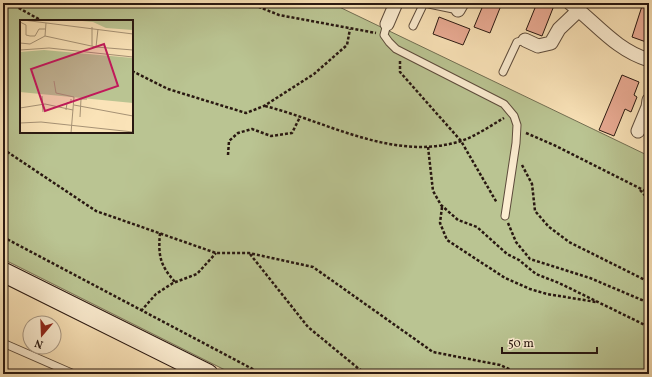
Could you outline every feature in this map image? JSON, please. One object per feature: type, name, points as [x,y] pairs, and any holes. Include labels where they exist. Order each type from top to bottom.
[{"type":"street","points":[[386,29],[396,3]]},
{"type":"street","points":[[525,40],[538,46],[551,43],[575,6],[612,41],[637,56],[649,60]]},
{"type":"street","points":[[638,131],[648,107],[649,100]]},
{"type":"street","points":[[3,272],[208,374]]},
{"type":"lane","points":[[413,26],[424,3],[460,7]]},
{"type":"lane","points":[[386,29],[389,42],[400,50],[504,104],[511,114],[517,129],[505,216]]},
{"type":"lane","points":[[503,72],[517,42],[525,40]]},
{"type":"lane","points":[[3,343],[72,374]]},
{"type":"path","points":[[10,3],[40,20]]},
{"type":"path","points":[[249,3],[279,15],[350,29],[386,29]]},
{"type":"path","points":[[133,71],[168,88],[246,113],[264,106],[314,74],[347,45],[350,29]]},
{"type":"path","points":[[400,50],[400,72],[461,141],[505,216],[516,242],[530,259],[590,278],[649,303]]},
{"type":"path","points":[[264,106],[379,143],[428,147],[461,141],[511,114]]},
{"type":"path","points":[[228,155],[229,142],[238,133],[252,129],[271,136],[292,133],[300,117]]},
{"type":"path","points":[[517,129],[556,146],[649,193]]},
{"type":"path","points":[[428,147],[433,191],[442,206],[458,220],[477,227],[507,254],[519,260],[536,274],[559,282],[649,327]]},
{"type":"path","points":[[3,149],[96,211],[216,253],[250,253],[313,267],[433,352],[500,365],[520,374]]},
{"type":"path","points":[[515,150],[532,184],[535,211],[549,227],[569,242],[649,282]]},
{"type":"path","points":[[638,188],[649,200]]},
{"type":"path","points":[[442,206],[440,223],[447,240],[505,278],[530,290],[599,302]]},
{"type":"path","points":[[160,233],[160,258],[164,269],[175,282]]},
{"type":"path","points":[[3,237],[262,374]]},
{"type":"path","points":[[141,311],[156,294],[175,282],[197,274],[216,253]]},
{"type":"path","points":[[250,253],[308,327],[359,370],[368,374]]},
{"type":"green space","points":[[3,3],[331,3],[649,156],[649,374],[233,374],[3,259]]},
{"type":"building","points":[[484,3],[502,3],[490,33],[474,27]]},
{"type":"building","points":[[537,3],[555,3],[542,36],[526,30]]},
{"type":"building","points":[[643,3],[649,3],[649,43],[632,37]]},
{"type":"building","points":[[439,17],[470,29],[463,45],[433,34]]},
{"type":"building","points":[[622,75],[639,82],[634,95],[637,97],[631,112],[625,109],[614,136],[599,130]]}]
